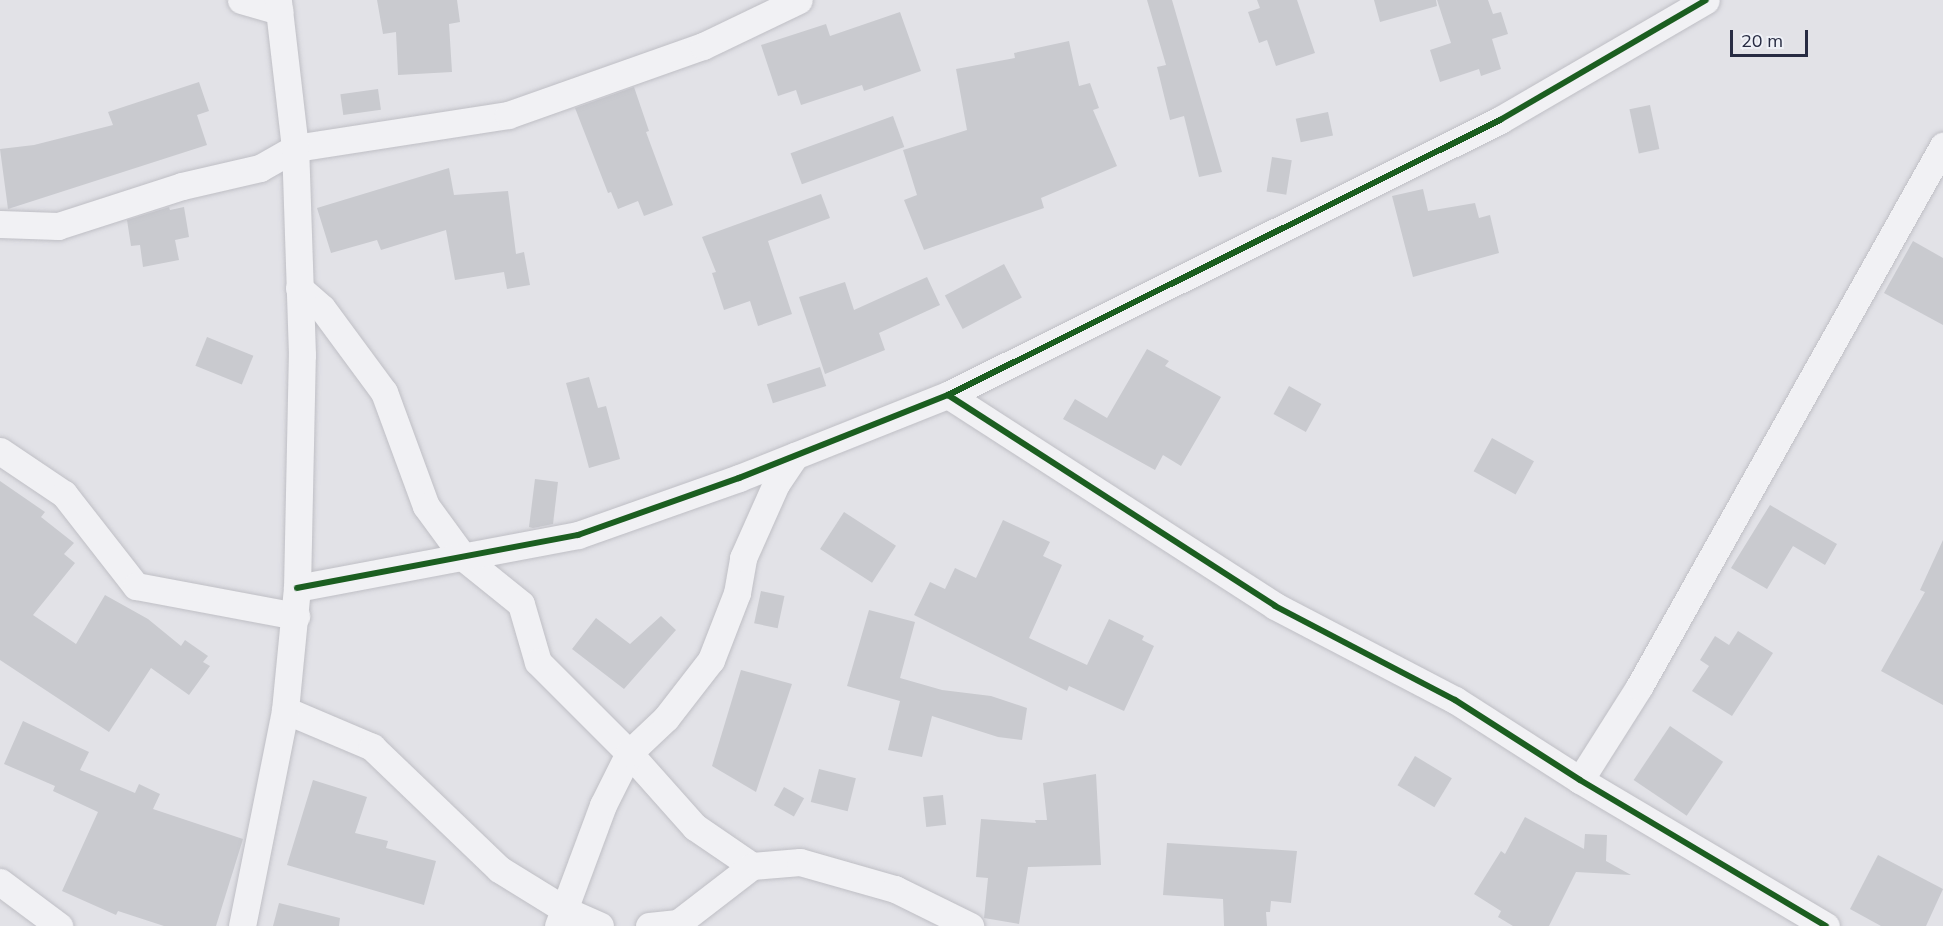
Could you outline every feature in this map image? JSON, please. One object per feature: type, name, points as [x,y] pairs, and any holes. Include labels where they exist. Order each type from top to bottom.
[{"type":"street","points":[[241,0],[279,5],[295,148],[302,355],[296,616],[285,710],[242,926]]},
{"type":"street","points":[[0,224],[58,226],[182,186],[260,168],[295,148],[508,115],[704,46],[799,0]]},
{"type":"street","points":[[297,588],[578,535],[795,456],[948,395],[1500,120],[1706,0]]},
{"type":"street","points":[[1580,780],[1639,687],[1943,146]]},
{"type":"street","points":[[299,288],[322,308],[384,392],[426,507],[464,558],[521,604],[538,662],[629,753],[695,827],[752,866]]},
{"type":"street","points":[[948,395],[1275,606],[1455,700],[1580,780],[1826,926]]},
{"type":"street","points":[[0,451],[64,494],[136,586],[296,616]]},
{"type":"street","points":[[562,919],[603,805],[629,753],[666,718],[711,660],[728,622],[743,558],[776,484],[795,456]]},
{"type":"street","points":[[285,710],[372,747],[499,869],[562,919],[600,926]]},
{"type":"street","points":[[650,926],[678,923],[752,866],[800,862],[895,889],[970,926]]},
{"type":"street","points":[[0,882],[58,926]]},
{"type":"building","points":[[377,0],[457,0],[460,22],[449,24],[452,72],[398,75],[396,32],[383,34]]},
{"type":"building","points":[[1147,0],[1172,0],[1222,172],[1199,177],[1184,116],[1170,120],[1157,67],[1166,65]]},
{"type":"building","points":[[1257,0],[1297,0],[1315,53],[1276,66],[1267,40],[1259,43],[1248,12],[1260,8]]},
{"type":"building","points":[[1374,0],[1436,0],[1437,6],[1380,22]]},
{"type":"building","points":[[1437,0],[1488,0],[1493,14],[1501,12],[1508,34],[1492,39],[1501,69],[1481,76],[1479,69],[1440,82],[1430,50],[1451,43]]},
{"type":"building","points":[[900,12],[921,71],[864,91],[862,85],[801,105],[796,90],[778,96],[761,45],[826,24],[830,36]]},
{"type":"building","points":[[1069,41],[1079,86],[1090,83],[1099,108],[1093,110],[1117,166],[1041,198],[1044,208],[924,250],[904,200],[917,195],[903,150],[967,130],[956,69],[1015,58],[1014,53]]},
{"type":"building","points":[[199,82],[209,111],[197,115],[207,145],[8,209],[0,149],[34,145],[113,125],[108,112]]},
{"type":"building","points":[[634,87],[649,131],[646,132],[673,205],[644,216],[638,201],[618,209],[611,192],[608,193],[575,108]]},
{"type":"building","points":[[378,89],[381,110],[343,115],[340,94]]},
{"type":"building","points":[[1650,105],[1659,149],[1639,153],[1629,109]]},
{"type":"building","points":[[1328,112],[1333,135],[1301,142],[1296,119]]},
{"type":"building","points":[[893,116],[904,147],[802,184],[791,153]]},
{"type":"building","points":[[1272,157],[1292,160],[1286,195],[1267,192]]},
{"type":"building","points":[[449,168],[454,195],[508,191],[516,254],[524,252],[530,285],[507,289],[504,272],[455,280],[446,230],[381,250],[377,240],[331,253],[317,208]]},
{"type":"building","points":[[1423,189],[1428,211],[1475,203],[1479,218],[1490,215],[1499,253],[1413,277],[1392,196]]},
{"type":"building","points":[[821,194],[830,218],[768,241],[792,314],[758,326],[750,301],[724,310],[712,273],[716,272],[702,237]]},
{"type":"building","points":[[169,207],[170,210],[184,207],[189,237],[175,240],[179,260],[143,267],[140,245],[131,246],[127,220]]},
{"type":"building","points":[[1913,241],[1943,258],[1943,325],[1884,293]]},
{"type":"building","points":[[1004,264],[1022,298],[963,329],[945,295]]},
{"type":"building","points":[[927,277],[940,305],[879,333],[885,350],[825,374],[799,297],[845,282],[854,310]]},
{"type":"building","points":[[207,337],[253,356],[242,384],[195,366]]},
{"type":"building","points":[[1147,349],[1169,361],[1165,366],[1221,397],[1181,466],[1163,455],[1155,470],[1063,419],[1075,399],[1107,418]]},
{"type":"building","points":[[820,367],[826,386],[773,403],[767,384]]},
{"type":"building","points":[[589,377],[598,408],[606,406],[620,459],[589,468],[566,383]]},
{"type":"building","points":[[1289,386],[1321,404],[1306,432],[1273,414]]},
{"type":"building","points":[[1492,438],[1534,461],[1516,495],[1474,471]]},
{"type":"building","points":[[535,479],[558,482],[553,524],[533,528],[529,527]]},
{"type":"building","points":[[0,481],[45,512],[41,517],[74,543],[64,554],[75,563],[33,615],[76,644],[105,595],[148,619],[181,646],[185,640],[208,656],[203,662],[210,666],[189,695],[151,668],[109,732],[0,660]]},
{"type":"building","points":[[1770,505],[1837,544],[1825,565],[1793,546],[1767,589],[1731,568]]},
{"type":"building","points":[[844,512],[896,546],[872,583],[820,549]]},
{"type":"building","points":[[1003,520],[1050,542],[1043,556],[1062,565],[1029,638],[1087,665],[1109,619],[1144,636],[1142,640],[1154,646],[1124,711],[1069,686],[1067,691],[914,615],[930,582],[945,589],[955,568],[976,578]]},
{"type":"building","points":[[1943,540],[1943,705],[1881,671],[1925,592],[1920,590]]},
{"type":"building","points":[[761,591],[784,596],[778,628],[754,623]]},
{"type":"building","points":[[869,610],[915,622],[900,678],[942,690],[991,696],[1027,708],[1022,740],[998,737],[932,716],[922,757],[888,750],[900,701],[847,686]]},
{"type":"building","points":[[661,616],[676,630],[624,689],[572,649],[596,618],[630,644]]},
{"type":"building","points":[[1738,631],[1773,653],[1732,716],[1692,691],[1709,666],[1700,660],[1715,636],[1729,645]]},
{"type":"building","points":[[741,670],[792,684],[756,792],[712,766]]},
{"type":"building","points":[[23,721],[89,752],[80,770],[135,793],[139,784],[160,794],[153,809],[243,839],[216,926],[164,926],[118,911],[116,915],[62,891],[98,812],[53,791],[55,786],[4,764]]},
{"type":"building","points":[[1670,726],[1723,762],[1687,816],[1634,780]]},
{"type":"building","points":[[1415,756],[1452,778],[1434,807],[1397,785]]},
{"type":"building","points":[[819,769],[856,778],[848,811],[811,802]]},
{"type":"building","points":[[1096,774],[1101,865],[1028,867],[1019,924],[984,918],[988,878],[976,877],[981,819],[1036,823],[1035,820],[1047,820],[1043,783]]},
{"type":"building","points":[[313,780],[367,797],[355,833],[388,841],[386,848],[436,861],[424,905],[287,865]]},
{"type":"building","points":[[784,787],[804,798],[794,817],[774,805]]},
{"type":"building","points":[[943,795],[946,825],[926,827],[923,797]]},
{"type":"building","points":[[1525,817],[1584,849],[1585,834],[1607,835],[1606,861],[1631,875],[1576,872],[1549,926],[1513,926],[1498,917],[1501,911],[1474,894],[1501,851],[1505,854]]},
{"type":"building","points":[[1167,843],[1297,851],[1291,903],[1271,901],[1270,912],[1266,912],[1267,926],[1224,926],[1223,899],[1163,895]]},
{"type":"building","points":[[1878,855],[1943,889],[1926,926],[1881,926],[1850,909]]},
{"type":"building","points":[[279,903],[340,918],[339,926],[273,926]]},
{"type":"cycle path","points":[[297,588],[578,535],[739,478],[948,395],[1500,120],[1706,0]]},
{"type":"cycle path","points":[[948,395],[1275,606],[1455,700],[1580,780],[1826,926]]}]
